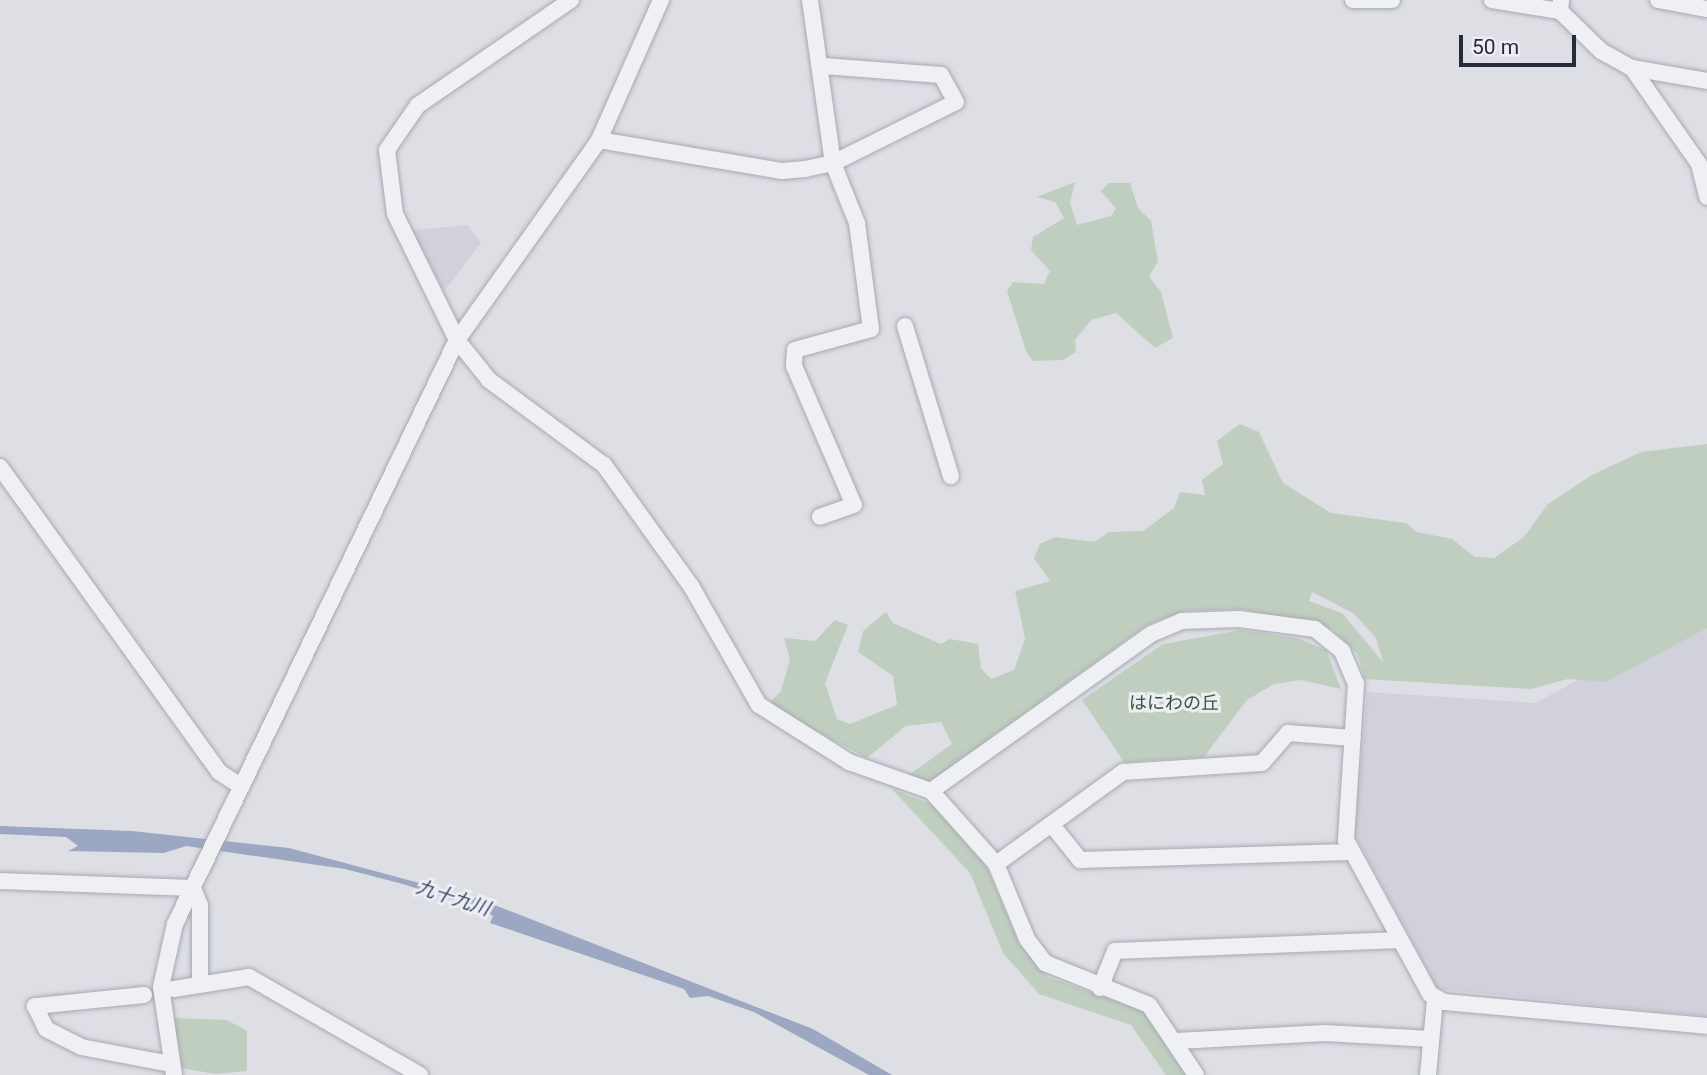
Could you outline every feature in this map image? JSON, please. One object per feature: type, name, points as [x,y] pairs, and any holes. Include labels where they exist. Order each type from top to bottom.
[{"type":"street","points":[[571,0],[504,51],[438,88],[418,105],[387,150],[395,214],[457,340],[489,380],[604,465],[691,586],[759,705],[849,762],[931,792],[996,864],[1027,939],[1045,963],[1100,988],[1149,1005],[1177,1041],[1196,1075]]},
{"type":"street","points":[[144,995],[35,1006],[46,1029],[81,1047],[172,1070],[161,988],[171,934],[457,340],[599,140],[662,0]]},
{"type":"street","points":[[810,0],[823,66],[833,163],[857,223],[871,329],[794,350],[794,366],[854,505],[820,517]]},
{"type":"street","points":[[1353,0],[1392,0]]},
{"type":"street","points":[[1492,0],[1561,5],[1601,51],[1632,68],[1707,81]]},
{"type":"street","points":[[1658,0],[1707,9]]},
{"type":"street","points":[[599,140],[782,171],[833,163],[956,102],[942,75],[823,66]]},
{"type":"street","points":[[1632,68],[1699,164],[1707,197]]},
{"type":"street","points":[[905,326],[951,475]]},
{"type":"street","points":[[0,467],[219,772],[242,787]]},
{"type":"street","points":[[931,792],[1151,634],[1202,618],[1283,622],[1331,640],[1352,666],[1356,684],[1345,827],[1350,852],[1435,999],[1428,1075]]},
{"type":"street","points":[[996,864],[1123,772],[1262,763],[1288,733],[1353,738]]},
{"type":"street","points":[[1052,825],[1080,860],[1350,852]]},
{"type":"street","points":[[0,881],[194,884]]},
{"type":"street","points":[[194,884],[201,918],[200,984]]},
{"type":"street","points":[[1100,988],[1115,951],[1399,940]]},
{"type":"street","points":[[174,989],[250,977],[273,985],[420,1075]]},
{"type":"street","points":[[1435,999],[1707,1026]]},
{"type":"street","points":[[1177,1041],[1325,1033],[1431,1039]]},
{"type":"shaded area","points":[[468,225],[481,243],[444,291],[413,230]]},
{"type":"shaded area","points":[[1701,611],[1707,612],[1707,1016],[1438,989],[1355,834],[1367,692],[1536,703]]},
{"type":"green space","points":[[1075,182],[1070,203],[1077,225],[1111,216],[1116,208],[1101,191],[1109,183],[1130,183],[1138,208],[1151,221],[1158,262],[1149,276],[1161,292],[1173,338],[1155,348],[1116,313],[1091,320],[1075,340],[1076,352],[1063,360],[1033,361],[1026,351],[1007,291],[1013,282],[1044,284],[1050,271],[1031,250],[1033,237],[1064,218],[1055,202],[1037,197]]},
{"type":"green space","points":[[1240,424],[1259,432],[1283,483],[1331,513],[1406,523],[1416,532],[1452,539],[1475,557],[1494,558],[1524,537],[1548,504],[1592,475],[1641,452],[1707,444],[1707,628],[1606,682],[1568,679],[1531,689],[1365,679],[1357,654],[1331,628],[1241,609],[1185,611],[1147,625],[929,782],[909,775],[952,744],[941,722],[906,726],[867,758],[781,713],[771,701],[781,691],[790,659],[784,638],[815,641],[835,620],[848,625],[825,683],[837,719],[850,724],[897,705],[893,676],[858,652],[863,631],[886,612],[893,623],[941,644],[950,639],[978,644],[981,668],[991,679],[1014,670],[1025,639],[1015,591],[1050,581],[1034,558],[1040,544],[1055,537],[1094,542],[1109,532],[1143,531],[1174,508],[1180,492],[1205,495],[1202,480],[1223,464],[1217,441]],"holes":[[[1312,592],[1353,613],[1376,638],[1383,662],[1342,613],[1309,601]]]},
{"type":"green space","name":"はにわの丘","points":[[1241,630],[1297,638],[1326,650],[1341,689],[1301,680],[1274,684],[1247,700],[1204,757],[1124,762],[1082,700],[1163,644]]},
{"type":"green space","points":[[892,789],[931,804],[984,861],[1020,945],[1048,977],[1143,1011],[1187,1075],[1166,1075],[1131,1025],[1039,994],[1003,953],[970,873]]},
{"type":"green space","points":[[173,1018],[227,1020],[247,1031],[247,1071],[215,1074],[182,1068]]},
{"type":"water","name":"九十九川","points":[[0,826],[132,831],[289,848],[479,899],[813,1029],[892,1075],[869,1075],[754,1012],[708,996],[690,998],[684,989],[490,923],[493,916],[484,910],[403,884],[345,869],[186,846],[164,853],[68,851],[78,846],[66,837],[0,834]]}]
